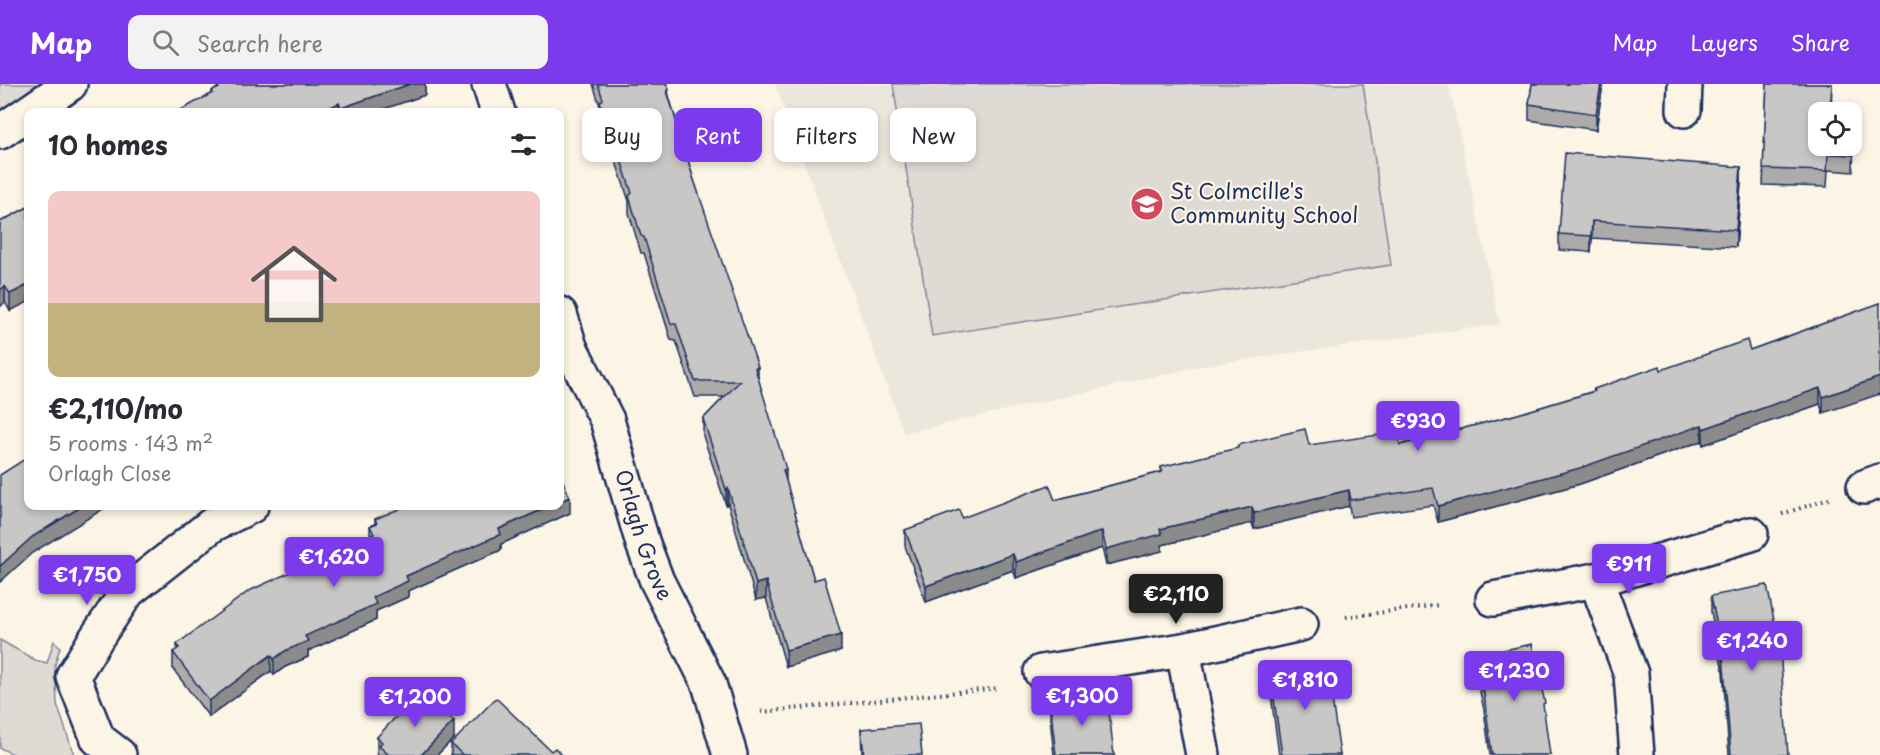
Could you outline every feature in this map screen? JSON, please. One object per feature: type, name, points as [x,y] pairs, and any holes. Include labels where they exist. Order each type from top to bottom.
[{"type":"street","points":[[35,108],[70,84]]},
{"type":"street","points":[[489,84],[497,108]]},
{"type":"street","points":[[0,132],[24,116]]},
{"type":"street","name":"Orlagh Grove","points":[[565,350],[606,420],[643,544],[657,581],[710,684],[730,755]]},
{"type":"street","points":[[119,755],[98,739],[73,676],[128,591],[212,525],[243,510]]},
{"type":"street","points":[[1493,599],[1596,580],[1751,534]]},
{"type":"street","points":[[1596,580],[1632,674],[1636,755]]},
{"type":"street","points":[[1041,672],[1183,650],[1301,624]]},
{"type":"street","points":[[1183,650],[1203,755]]},
{"type":"path","points":[[1781,514],[1872,484]]},
{"type":"path","points":[[1346,617],[1439,604]]},
{"type":"path","points":[[761,712],[999,688]]},
{"type":"shaded area","points":[[0,84],[47,84],[0,111]]},
{"type":"shaded area","name":"St Colmcille's Community School","points":[[775,84],[1449,84],[1500,324],[1206,365],[904,433],[804,162],[878,162],[878,108],[784,108]]},
{"type":"shaded area","points":[[893,84],[1363,84],[1391,265],[932,336],[905,162],[976,162],[976,108],[897,108]]},
{"type":"shaded area","points":[[0,640],[35,660],[47,663],[54,641],[60,647],[55,664],[57,704],[74,755],[15,755],[0,748]]},
{"type":"building","points":[[217,84],[410,84],[341,108],[339,103],[328,108],[185,108],[219,88]]},
{"type":"building","points":[[598,84],[667,84],[674,114],[674,162],[688,162],[758,367],[755,368],[786,469],[783,470],[814,580],[824,577],[841,635],[786,650],[766,581],[756,584],[728,488],[726,489],[703,419],[740,381],[695,381],[676,324],[671,324],[644,237],[641,236],[629,196],[632,193],[622,162],[662,162],[662,108],[602,108],[600,102],[603,99]]},
{"type":"building","points":[[1532,84],[1601,84],[1596,114],[1529,104]]},
{"type":"building","points":[[1767,84],[1832,84],[1831,102],[1808,102],[1808,156],[1828,156],[1827,171],[1763,169]]},
{"type":"building","points":[[1565,153],[1741,167],[1736,230],[1592,221],[1591,236],[1559,234]]},
{"type":"building","points":[[24,209],[24,287],[10,294],[5,286],[0,290],[0,222]]},
{"type":"building","points":[[1880,303],[1880,377],[1823,397],[1820,388],[1703,429],[1702,425],[1580,468],[1438,506],[1433,488],[1351,500],[1349,490],[1254,513],[1252,507],[1160,529],[1162,534],[1106,549],[1102,531],[1016,562],[1013,554],[926,586],[905,530],[959,510],[962,518],[1049,485],[1055,500],[1162,472],[1161,467],[1238,448],[1238,445],[1305,429],[1309,445],[1399,432],[1400,445],[1595,391],[1594,389],[1660,366],[1661,370],[1747,340],[1750,350]]},
{"type":"building","points":[[24,460],[24,510],[76,510],[32,537],[0,566],[0,475]]},
{"type":"building","points":[[564,484],[570,497],[564,499]]},
{"type":"building","points":[[396,510],[541,510],[499,529],[501,534],[406,576],[408,581],[373,597],[376,604],[305,636],[308,641],[285,651],[274,659],[271,655],[209,701],[173,652],[179,648],[177,644],[249,591],[374,534],[370,526],[377,523],[375,519]]},
{"type":"building","points":[[1767,585],[1780,650],[1788,755],[1731,755],[1723,655],[1711,596]]},
{"type":"building","points":[[1532,644],[1545,703],[1543,704],[1550,755],[1492,755],[1484,694],[1476,656]]},
{"type":"building","points":[[1327,664],[1340,755],[1282,755],[1270,671]]},
{"type":"building","points":[[421,690],[454,721],[421,755],[389,755],[379,746],[382,742],[377,737]]},
{"type":"building","points":[[1107,695],[1114,755],[1056,755],[1050,702]]},
{"type":"building","points":[[496,698],[551,751],[555,748],[562,755],[463,755],[451,744]]},
{"type":"building","points":[[919,724],[922,755],[864,755],[861,729]]},
{"type":"place","name":"St Colmcille's Community School","points":[[1147,204]]}]
